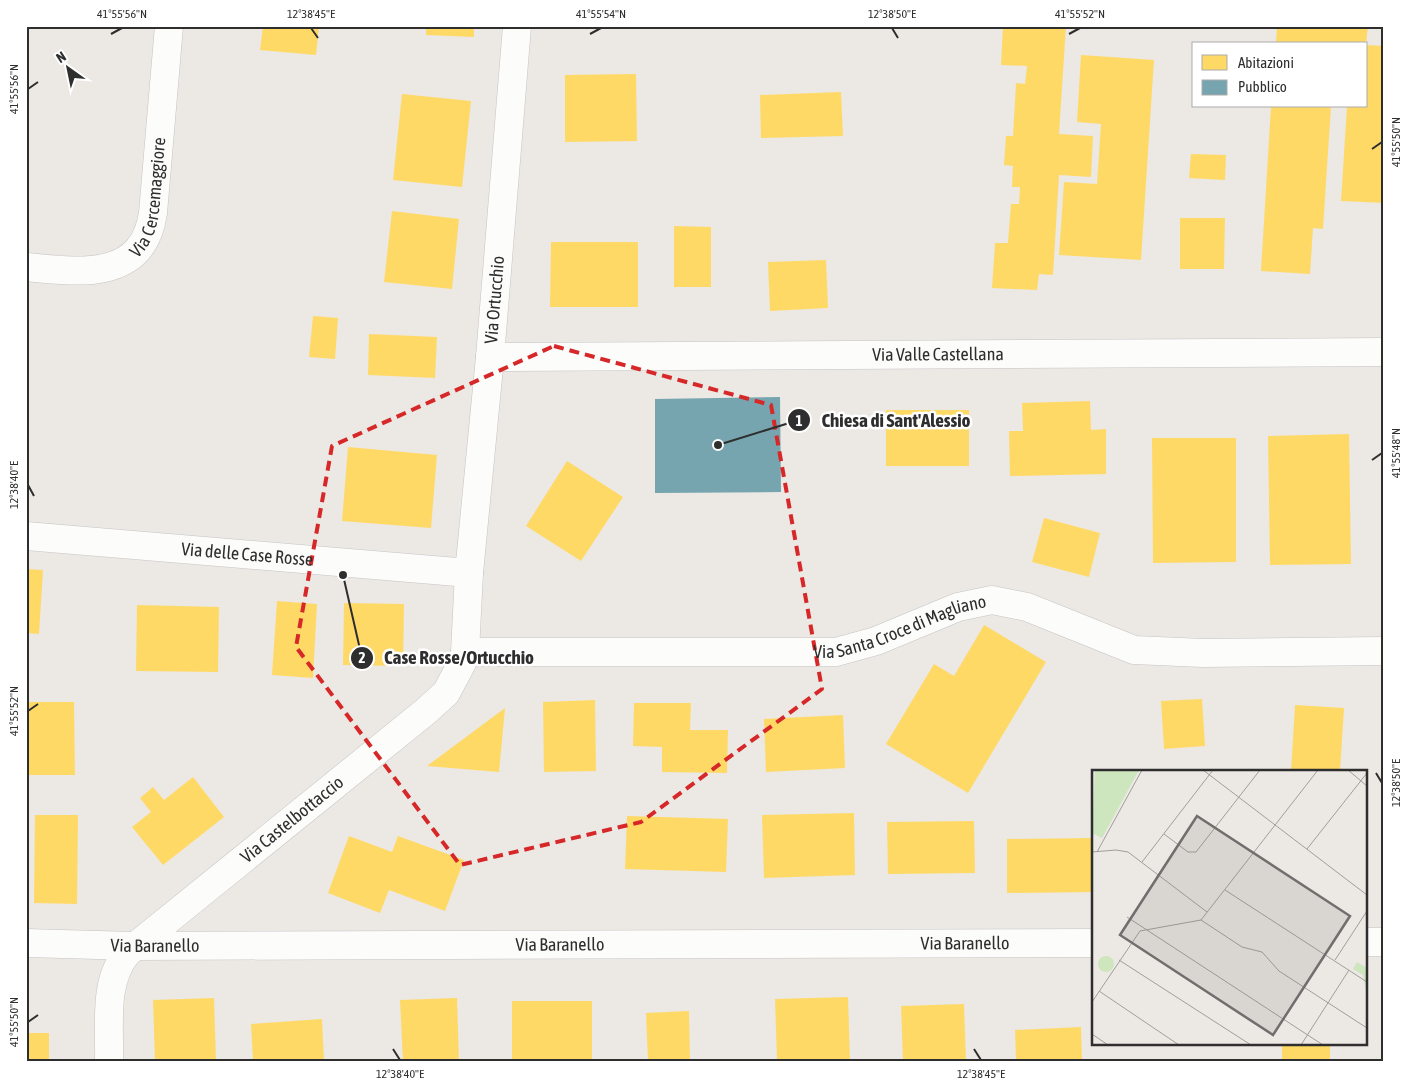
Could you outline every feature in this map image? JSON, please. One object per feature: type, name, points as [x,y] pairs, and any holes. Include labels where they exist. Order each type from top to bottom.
[{"type":"street","name":"Via Cercemaggiore","points":[[26,267],[80,272],[104,269],[126,258],[144,241],[154,213],[169,26]]},
{"type":"street","name":"Via Ortucchio","points":[[469,573],[490,357],[517,26]]},
{"type":"street","name":"Via Valle Castellana","points":[[490,357],[1384,352]]},
{"type":"street","name":"Via delle Case Rosse","points":[[26,536],[469,573]]},
{"type":"street","name":"Via Castelbottaccio","points":[[109,1061],[111,984],[121,960],[134,946],[432,705],[453,684],[465,652],[469,573]]},
{"type":"street","name":"Via Santa Croce di Magliano","points":[[465,652],[836,652],[869,644],[958,608],[992,600],[1027,608],[1134,650],[1203,653],[1384,651]]},
{"type":"street","points":[[1368,942],[1384,942]]},
{"type":"street","name":"Via Baranello","points":[[26,943],[134,946],[1092,943]]},
{"type":"highlighted area","points":[[554,346],[771,405],[822,689],[641,822],[460,865],[296,647],[332,446]]},
{"type":"building: Abitazioni","points":[[263,26],[319,26],[316,55],[260,50]]},
{"type":"building: Abitazioni","points":[[426,26],[474,26],[474,37],[426,35]]},
{"type":"building: Abitazioni","points":[[576,26],[662,26],[662,28],[576,29]]},
{"type":"building: Abitazioni","points":[[1003,26],[1066,26],[1059,134],[1093,136],[1091,177],[1059,175],[1053,275],[1039,274],[1037,290],[992,288],[995,243],[1008,243],[1011,204],[1019,204],[1020,187],[1012,187],[1013,166],[1004,165],[1006,136],[1013,136],[1016,83],[1025,84],[1027,66],[1001,65]]},
{"type":"building: Abitazioni","points":[[1277,26],[1368,26],[1366,42],[1276,42]]},
{"type":"building: Abitazioni","points":[[1368,45],[1384,46],[1384,203],[1341,201],[1347,108],[1368,108]]},
{"type":"building: Abitazioni","points":[[1081,55],[1154,60],[1141,260],[1059,255],[1064,182],[1097,184],[1101,124],[1077,122]]},
{"type":"building: Abitazioni","points":[[636,74],[637,141],[565,142],[565,75]]},
{"type":"building: Abitazioni","points":[[841,92],[843,136],[761,138],[760,95]]},
{"type":"building: Abitazioni","points":[[402,94],[471,101],[462,187],[393,180]]},
{"type":"building: Abitazioni","points":[[1271,108],[1331,108],[1323,229],[1313,228],[1310,274],[1261,271]]},
{"type":"building: Abitazioni","points":[[1191,154],[1226,155],[1225,180],[1189,178]]},
{"type":"building: Abitazioni","points":[[392,211],[459,219],[452,289],[384,282]]},
{"type":"building: Abitazioni","points":[[1180,218],[1225,218],[1224,269],[1180,269]]},
{"type":"building: Abitazioni","points":[[674,226],[711,227],[711,287],[674,287]]},
{"type":"building: Abitazioni","points":[[551,242],[638,242],[638,307],[550,307]]},
{"type":"building: Abitazioni","points":[[826,260],[828,308],[770,311],[768,262]]},
{"type":"building: Abitazioni","points":[[313,316],[338,318],[335,359],[309,357]]},
{"type":"building: Abitazioni","points":[[369,334],[437,337],[435,378],[368,375]]},
{"type":"building: Abitazioni","points":[[1090,401],[1091,430],[1106,429],[1106,474],[1010,476],[1009,431],[1023,431],[1022,403]]},
{"type":"building: Abitazioni","points":[[886,410],[969,410],[969,466],[886,466]]},
{"type":"building: Abitazioni","points":[[1349,434],[1351,564],[1270,565],[1268,436]]},
{"type":"building: Abitazioni","points":[[1152,438],[1236,438],[1236,562],[1153,563]]},
{"type":"building: Abitazioni","points":[[348,447],[437,455],[431,528],[342,521]]},
{"type":"building: Abitazioni","points":[[567,461],[623,497],[581,561],[526,526]]},
{"type":"building: Abitazioni","points":[[1044,518],[1100,533],[1089,577],[1032,562]]},
{"type":"building: Abitazioni","points":[[26,569],[43,570],[39,634],[26,633]]},
{"type":"building: Abitazioni","points":[[277,601],[317,604],[313,678],[272,675]]},
{"type":"building: Abitazioni","points":[[344,603],[404,604],[403,666],[343,665]]},
{"type":"building: Abitazioni","points":[[137,605],[219,607],[218,672],[136,671]]},
{"type":"building: Abitazioni","points":[[984,625],[1046,662],[968,793],[886,744],[934,664],[954,676]]},
{"type":"building: Abitazioni","points":[[1202,699],[1205,746],[1164,749],[1161,701]]},
{"type":"building: Abitazioni","points":[[595,700],[596,771],[544,772],[543,702]]},
{"type":"building: Abitazioni","points":[[26,702],[74,702],[75,775],[26,775]]},
{"type":"building: Abitazioni","points":[[634,703],[691,703],[690,730],[728,730],[727,773],[662,772],[662,747],[633,746]]},
{"type":"building: Abitazioni","points":[[1295,705],[1344,708],[1340,770],[1291,770]]},
{"type":"building: Abitazioni","points":[[505,708],[499,772],[427,766]]},
{"type":"building: Abitazioni","points":[[843,715],[845,768],[766,772],[764,719]]},
{"type":"building: Abitazioni","points":[[193,777],[224,817],[163,865],[132,827],[151,812],[140,798],[153,787],[164,800]]},
{"type":"building: Abitazioni","points":[[854,813],[855,875],[764,878],[762,815]]},
{"type":"building: Abitazioni","points":[[35,815],[78,815],[77,904],[34,903]]},
{"type":"building: Abitazioni","points":[[627,816],[728,819],[726,872],[625,869]]},
{"type":"building: Abitazioni","points":[[974,821],[975,873],[888,874],[887,822]]},
{"type":"building: Abitazioni","points":[[349,836],[392,852],[398,836],[464,860],[445,911],[389,890],[380,913],[328,893]]},
{"type":"building: Abitazioni","points":[[1092,838],[1092,892],[1007,893],[1007,839]]},
{"type":"building: Abitazioni","points":[[848,997],[850,1061],[777,1061],[775,999]]},
{"type":"building: Abitazioni","points":[[214,998],[216,1061],[155,1061],[153,1000]]},
{"type":"building: Abitazioni","points":[[457,998],[459,1061],[403,1061],[400,1000]]},
{"type":"building: Abitazioni","points":[[512,1001],[592,1001],[592,1061],[512,1061]]},
{"type":"building: Abitazioni","points":[[964,1004],[966,1061],[903,1061],[901,1006]]},
{"type":"building: Abitazioni","points":[[689,1011],[690,1061],[648,1061],[646,1013]]},
{"type":"building: Abitazioni","points":[[322,1019],[324,1061],[253,1061],[251,1024]]},
{"type":"building: Abitazioni","points":[[1081,1027],[1082,1061],[1016,1061],[1015,1030]]},
{"type":"building: Abitazioni","points":[[26,1033],[49,1033],[49,1061],[26,1061]]},
{"type":"building: Abitazioni","points":[[1282,1044],[1330,1044],[1330,1061],[1282,1061]]},
{"type":"building: Pubblico","points":[[780,397],[781,492],[655,493],[655,399]]},
{"type":"place","name":"Chiesa di Sant'Alessio","points":[[718,445]]},
{"type":"place","name":"Case Rosse/Ortucchio","points":[[343,575]]}]
